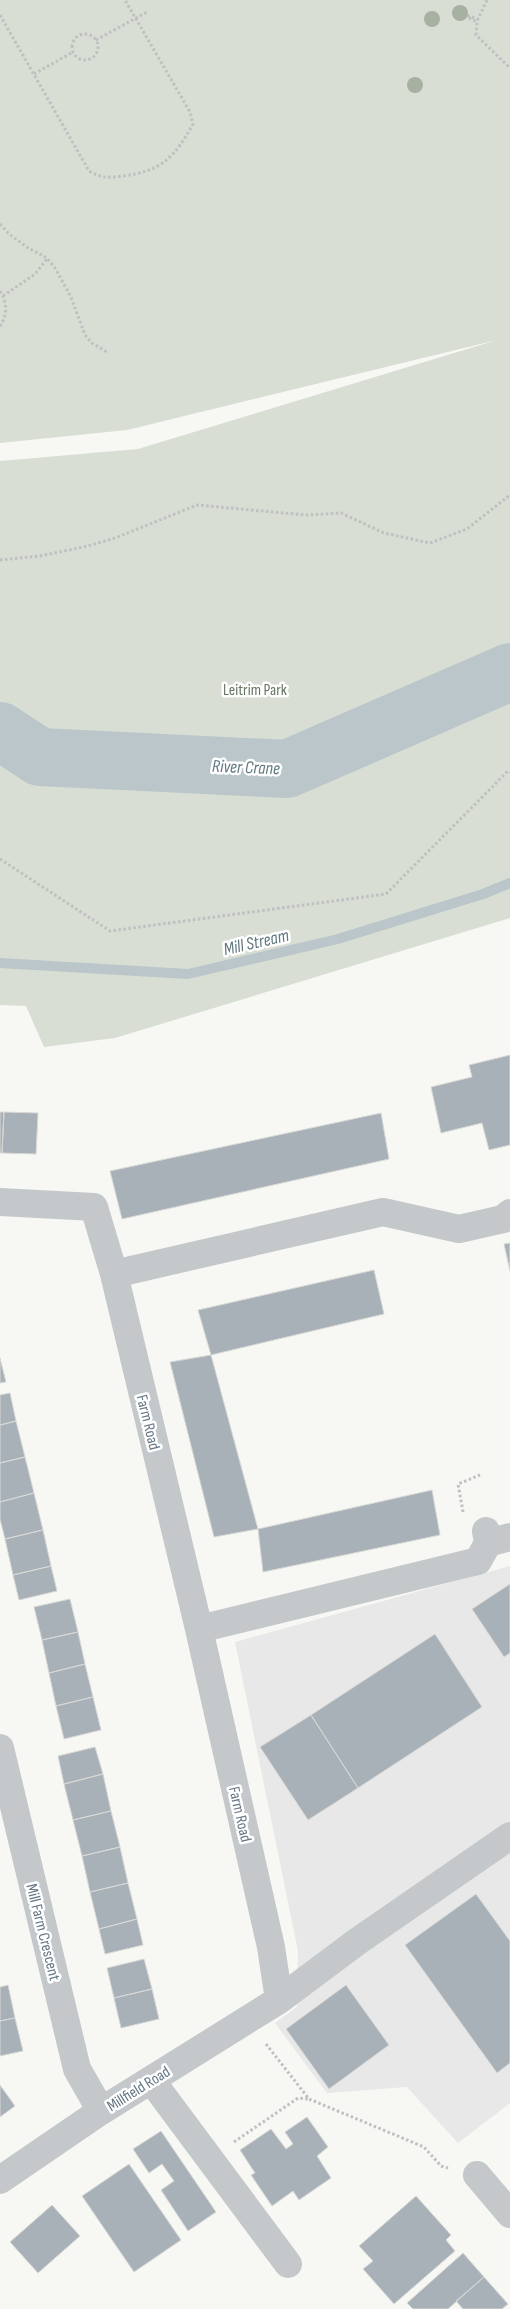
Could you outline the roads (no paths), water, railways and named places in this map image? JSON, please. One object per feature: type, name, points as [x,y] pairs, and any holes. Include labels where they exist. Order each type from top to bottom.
[{"type":"street","name":"Farm Road","points":[[0,1202],[94,1207],[114,1274],[199,1629],[271,1947],[279,2000]]},
{"type":"street","points":[[114,1274],[383,1212],[459,1229],[503,1219],[510,1213]]},
{"type":"street","points":[[199,1629],[478,1561],[495,1537]]},
{"type":"street","name":"Mill Farm Crescent","points":[[0,1748],[77,2069],[101,2111]]},
{"type":"street","name":"Millfield Road","points":[[0,2180],[101,2111],[279,2000],[358,1941],[510,1836]]},
{"type":"street","points":[[151,2080],[288,2264]]},
{"type":"street","points":[[478,2175],[510,2214]]},
{"type":"waterway","name":"River Crane","points":[[0,731],[40,757],[287,769],[510,672]]},
{"type":"waterway","name":"Mill Stream","points":[[0,963],[188,974],[338,939],[483,894],[510,883]]},
{"type":"park label","name":"Leitrim Park","points":[[255,689]]}]
